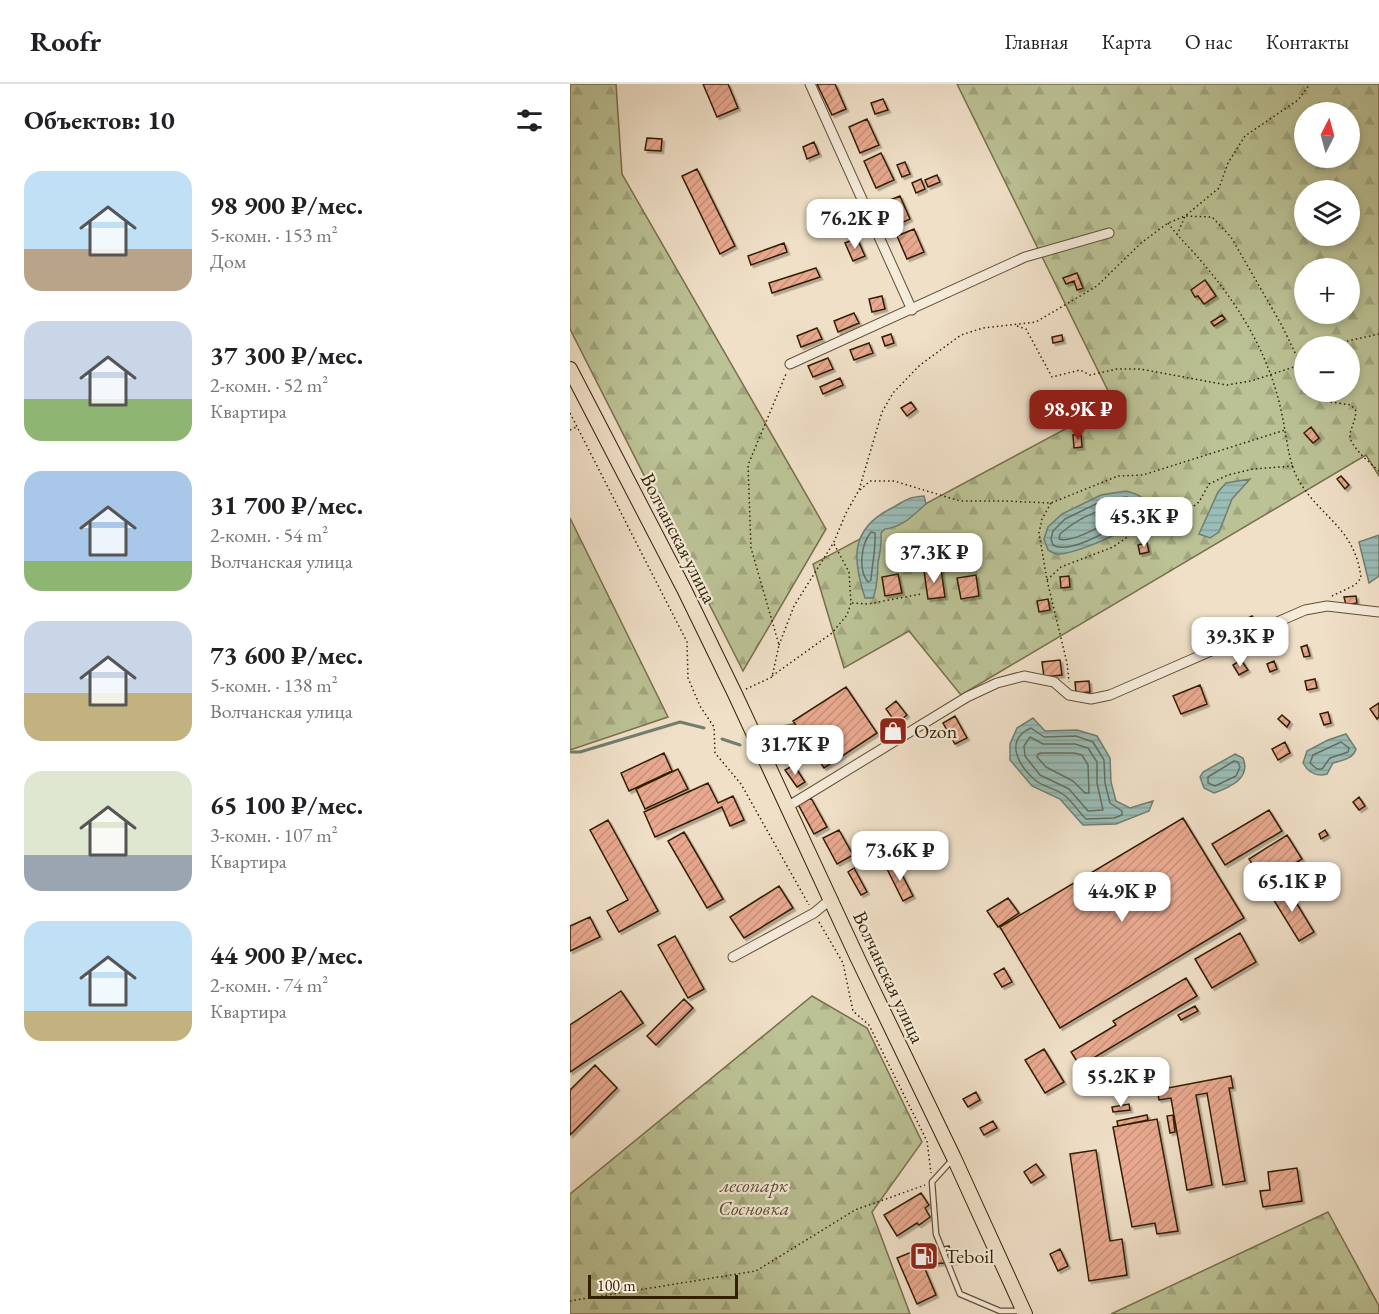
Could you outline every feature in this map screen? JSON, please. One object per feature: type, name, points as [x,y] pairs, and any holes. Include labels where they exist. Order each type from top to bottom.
[{"type":"main road","name":"Волчанская улица","points":[[570,369],[684,589],[735,694],[954,1158],[1024,1313]]},
{"type":"street","points":[[810,84],[912,310]]},
{"type":"street","points":[[790,364],[1024,257],[1109,233]]},
{"type":"street","points":[[787,807],[967,697],[997,683],[1024,676],[1054,682],[1070,695],[1091,699],[1110,696],[1305,610],[1327,606],[1379,612]]},
{"type":"street","points":[[733,957],[814,913],[831,899]]},
{"type":"lane","points":[[954,1158],[932,1182],[936,1234],[960,1294],[1000,1311],[1024,1313]]},
{"type":"path","points":[[772,677],[779,645],[794,606],[834,542],[859,490],[882,412],[893,393],[920,364],[962,335],[983,328],[1036,322],[1097,285],[1168,222],[1185,216],[1219,188],[1228,163],[1245,136],[1298,100],[1311,84]]},
{"type":"path","points":[[1177,236],[1185,216]]},
{"type":"path","points":[[1185,216],[1212,217],[1231,237],[1281,324],[1294,352]]},
{"type":"path","points":[[1168,222],[1177,236],[1227,293],[1252,333],[1270,374],[1297,477],[1308,496],[1342,529],[1350,542],[1361,578],[1355,585],[1325,600]]},
{"type":"path","points":[[1014,325],[1026,329],[1052,377],[1080,370],[1090,375],[1117,369],[1140,369],[1227,385],[1251,381],[1294,367]]},
{"type":"path","points":[[1360,338],[1379,334]]},
{"type":"path","points":[[779,645],[751,548],[748,465],[790,364]]},
{"type":"path","points":[[1331,402],[1351,405],[1356,411],[1355,424],[1350,435],[1351,441],[1379,471]]},
{"type":"path","points":[[570,413],[687,642],[688,678],[700,706],[714,726],[715,753],[741,784],[843,963],[853,1011],[869,1025],[927,1141],[932,1182],[855,1210],[756,1272],[570,1301]]},
{"type":"path","points":[[570,430],[577,426]]},
{"type":"path","points":[[859,490],[870,481],[894,481],[960,501],[1051,503],[1118,476],[1143,475],[1285,430]]},
{"type":"path","points":[[1047,580],[1061,567],[1113,547],[1133,533],[1181,516],[1199,501],[1209,484],[1228,475],[1253,469],[1293,466]]},
{"type":"path","points":[[1051,503],[1042,519],[1039,533],[1047,580],[1068,663],[1070,695]]},
{"type":"path","points":[[735,694],[772,677],[832,633],[847,615],[851,603],[849,572],[834,542]]},
{"type":"path","points":[[851,603],[868,603],[921,594]]},
{"type":"green space","points":[[570,84],[616,84],[622,174],[826,529],[743,671],[570,329]]},
{"type":"green space","points":[[957,84],[1379,84],[1379,476],[1366,455],[961,695],[909,631],[844,668],[813,564],[1114,403]]},
{"type":"green space","points":[[570,518],[668,717],[570,750]]},
{"type":"green space","name":"лесопарк Сосновка","points":[[812,996],[867,1028],[922,1142],[872,1212],[910,1314],[570,1314],[570,1194]]},
{"type":"green space","points":[[1328,1212],[1379,1306],[1379,1314],[1111,1314]]},
{"type":"water","points":[[1250,479],[1232,499],[1219,532],[1210,538],[1199,534],[1218,492],[1226,483]]},
{"type":"water","points":[[1126,491],[1143,499],[1147,508],[1140,518],[1108,538],[1072,552],[1058,554],[1048,550],[1044,539],[1048,527],[1062,514],[1101,495]]},
{"type":"water","points":[[924,496],[926,504],[912,517],[881,533],[876,589],[873,598],[865,598],[857,559],[861,537],[877,517],[905,500]]},
{"type":"water","points":[[1379,535],[1379,576],[1369,583],[1359,542]]},
{"type":"water","points":[[1033,718],[1045,731],[1077,730],[1097,736],[1110,758],[1111,782],[1116,801],[1130,808],[1153,801],[1149,811],[1116,824],[1083,825],[1060,799],[1032,786],[1010,760],[1010,744],[1017,728]]},
{"type":"water","points":[[1346,734],[1356,749],[1353,755],[1333,763],[1327,774],[1316,774],[1307,769],[1303,763],[1307,751]]},
{"type":"water","points":[[1235,754],[1243,758],[1245,765],[1238,781],[1214,793],[1204,788],[1200,777],[1203,772]]},
{"type":"building","points":[[703,84],[728,84],[738,108],[717,117]]},
{"type":"building","points":[[817,84],[835,84],[846,109],[832,115]]},
{"type":"building","points":[[883,99],[888,110],[875,114],[871,103]]},
{"type":"building","points":[[867,119],[879,145],[860,153],[849,127]]},
{"type":"building","points":[[647,138],[662,139],[661,151],[645,150]]},
{"type":"building","points":[[814,142],[819,154],[807,159],[803,147]]},
{"type":"building","points":[[881,153],[894,180],[876,188],[864,161]]},
{"type":"building","points":[[905,162],[910,174],[902,177],[897,165]]},
{"type":"building","points":[[697,169],[735,246],[720,254],[682,176]]},
{"type":"building","points":[[937,175],[940,182],[928,187],[925,180]]},
{"type":"building","points":[[921,179],[925,189],[916,193],[912,183]]},
{"type":"building","points":[[900,196],[910,219],[895,226],[885,202]]},
{"type":"building","points":[[914,229],[924,252],[907,259],[897,236]]},
{"type":"building","points":[[857,238],[865,256],[853,261],[845,243]]},
{"type":"building","points":[[784,243],[787,252],[751,265],[748,256]]},
{"type":"building","points":[[816,268],[820,277],[772,293],[769,283]]},
{"type":"building","points":[[1077,273],[1083,288],[1077,290],[1074,281],[1066,284],[1063,278]]},
{"type":"building","points":[[1205,280],[1216,296],[1204,304],[1198,296],[1195,297],[1191,290]]},
{"type":"building","points":[[882,296],[885,309],[872,312],[869,299]]},
{"type":"building","points":[[854,313],[859,323],[838,332],[834,321]]},
{"type":"building","points":[[1222,315],[1225,319],[1214,326],[1211,322]]},
{"type":"building","points":[[817,328],[822,339],[801,347],[797,336]]},
{"type":"building","points":[[891,334],[894,343],[885,346],[882,337]]},
{"type":"building","points":[[1062,335],[1063,341],[1053,343],[1052,337]]},
{"type":"building","points":[[869,343],[873,353],[854,360],[850,350]]},
{"type":"building","points":[[828,358],[833,369],[813,377],[808,366]]},
{"type":"building","points":[[840,378],[843,385],[823,394],[820,387]]},
{"type":"building","points":[[911,402],[916,409],[907,416],[901,408]]},
{"type":"building","points":[[1311,427],[1319,438],[1313,443],[1304,433]]},
{"type":"building","points":[[1081,434],[1082,447],[1074,448],[1073,435]]},
{"type":"building","points":[[1341,476],[1349,485],[1345,489],[1337,479]]},
{"type":"building","points":[[1147,543],[1149,552],[1140,554],[1138,545]]},
{"type":"building","points":[[941,569],[945,597],[928,599],[924,571]]},
{"type":"building","points":[[898,574],[902,593],[885,596],[882,577]]},
{"type":"building","points":[[976,575],[979,596],[961,599],[957,578]]},
{"type":"building","points":[[1069,576],[1070,587],[1061,588],[1060,577]]},
{"type":"building","points":[[1356,596],[1357,603],[1346,605],[1344,597]]},
{"type":"building","points":[[1048,599],[1050,610],[1039,612],[1037,601]]},
{"type":"building","points":[[1252,616],[1256,622],[1250,625],[1246,619]]},
{"type":"building","points":[[1223,624],[1227,634],[1218,637],[1215,627]]},
{"type":"building","points":[[1278,628],[1281,635],[1274,638],[1271,631]]},
{"type":"building","points":[[1307,645],[1310,656],[1304,657],[1301,647]]},
{"type":"building","points":[[1060,660],[1062,675],[1044,677],[1042,662]]},
{"type":"building","points":[[1241,660],[1248,670],[1239,675],[1233,665]]},
{"type":"building","points":[[1274,661],[1277,669],[1270,672],[1267,664]]},
{"type":"building","points":[[1315,679],[1317,688],[1307,690],[1305,681]]},
{"type":"building","points":[[1089,681],[1090,692],[1076,693],[1075,682]]},
{"type":"building","points":[[1200,685],[1207,704],[1181,714],[1173,696]]},
{"type":"building","points":[[846,687],[877,733],[824,768],[793,721]]},
{"type":"building","points":[[896,701],[907,715],[896,723],[886,709]]},
{"type":"building","points":[[1379,703],[1379,717],[1377,719],[1370,709]]},
{"type":"building","points":[[1328,712],[1331,723],[1324,725],[1320,714]]},
{"type":"building","points":[[1282,715],[1290,722],[1287,727],[1278,719]]},
{"type":"building","points":[[955,716],[967,738],[955,744],[943,723]]},
{"type":"building","points":[[894,724],[900,732],[892,738],[886,729]]},
{"type":"building","points":[[1285,742],[1290,753],[1278,760],[1272,749]]},
{"type":"building","points":[[664,753],[672,771],[629,791],[621,773]]},
{"type":"building","points":[[794,765],[805,782],[797,787],[785,770]]},
{"type":"building","points":[[678,769],[688,789],[645,809],[636,789]]},
{"type":"building","points":[[708,783],[718,803],[733,796],[744,820],[730,826],[722,807],[655,837],[644,812]]},
{"type":"building","points":[[1359,797],[1365,806],[1359,810],[1353,802]]},
{"type":"building","points":[[811,798],[827,827],[814,834],[798,804]]},
{"type":"building","points":[[1269,810],[1282,831],[1225,865],[1212,844]]},
{"type":"building","points":[[1183,818],[1244,918],[1060,1028],[1000,927]]},
{"type":"building","points":[[608,820],[658,911],[619,932],[607,911],[628,900],[590,830]]},
{"type":"building","points":[[839,830],[853,855],[837,864],[823,838]]},
{"type":"building","points":[[1325,830],[1328,835],[1321,839],[1319,834]]},
{"type":"building","points":[[684,832],[723,899],[707,908],[668,841]]},
{"type":"building","points":[[1287,835],[1302,859],[1264,883],[1249,859]]},
{"type":"building","points":[[896,863],[913,896],[903,901],[886,867]]},
{"type":"building","points":[[854,868],[867,892],[861,895],[848,872]]},
{"type":"building","points":[[1285,884],[1314,932],[1299,941],[1270,894]]},
{"type":"building","points":[[779,886],[793,908],[744,938],[730,917]]},
{"type":"building","points":[[1008,898],[1019,913],[998,927],[987,911]]},
{"type":"building","points":[[590,917],[600,937],[570,951],[570,926]]},
{"type":"building","points":[[1240,933],[1256,962],[1212,988],[1195,959]]},
{"type":"building","points":[[675,936],[704,989],[688,998],[658,945]]},
{"type":"building","points":[[1004,968],[1012,982],[1002,987],[994,974]]},
{"type":"building","points":[[1186,978],[1197,996],[1080,1066],[1071,1052],[1116,1025],[1113,1021]]},
{"type":"building","points":[[621,991],[643,1023],[570,1072],[570,1025]]},
{"type":"building","points":[[684,999],[693,1008],[656,1045],[647,1036]]},
{"type":"building","points":[[1195,1006],[1198,1011],[1181,1020],[1178,1015]]},
{"type":"building","points":[[1044,1049],[1064,1082],[1045,1093],[1025,1060]]},
{"type":"building","points":[[595,1065],[617,1088],[570,1135],[570,1090]]},
{"type":"building","points":[[1231,1076],[1233,1088],[1229,1088],[1245,1181],[1223,1185],[1207,1093],[1196,1095],[1212,1185],[1187,1190],[1171,1098],[1159,1100],[1157,1090]]},
{"type":"building","points":[[976,1092],[980,1100],[968,1107],[963,1099]]},
{"type":"building","points":[[1129,1104],[1130,1110],[1113,1112],[1112,1107]]},
{"type":"building","points":[[1147,1115],[1148,1120],[1118,1126],[1117,1121]]},
{"type":"building","points":[[1173,1115],[1175,1132],[1170,1133],[1167,1116]]},
{"type":"building","points":[[1157,1119],[1178,1231],[1157,1234],[1155,1223],[1132,1227],[1113,1127]]},
{"type":"building","points":[[993,1121],[997,1128],[984,1135],[980,1128]]},
{"type":"building","points":[[1096,1150],[1110,1241],[1122,1239],[1127,1275],[1089,1281],[1070,1154]]},
{"type":"building","points":[[1036,1164],[1044,1175],[1031,1183],[1024,1172]]},
{"type":"building","points":[[1297,1168],[1302,1201],[1263,1207],[1260,1191],[1270,1190],[1268,1172]]},
{"type":"building","points":[[921,1193],[929,1205],[925,1208],[930,1217],[897,1236],[884,1215]]},
{"type":"building","points":[[949,1246],[954,1262],[933,1264],[928,1249]]},
{"type":"building","points":[[1060,1249],[1068,1266],[1058,1271],[1050,1254]]},
{"type":"building","points":[[917,1250],[936,1295],[917,1304],[897,1258]]},
{"type":"waterway","points":[[570,752],[580,752],[680,722],[704,728]]},
{"type":"waterway","points":[[771,729],[797,724]]},
{"type":"waterway","points":[[722,739],[740,745]]},
{"type":"place","name":"Ozon","points":[[893,731]]},
{"type":"place","name":"Teboil","points":[[924,1256]]}]
